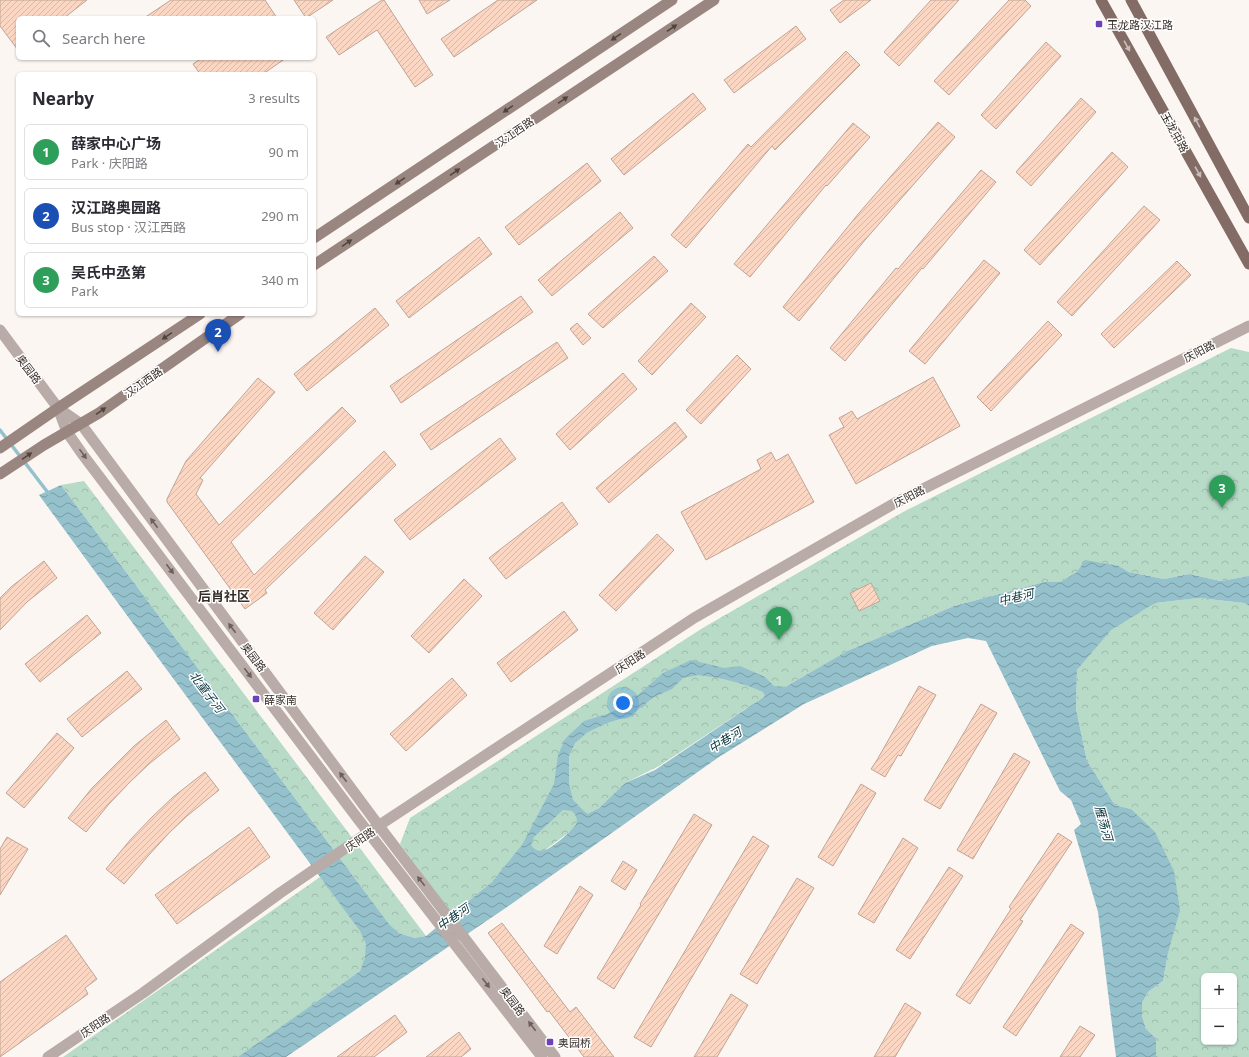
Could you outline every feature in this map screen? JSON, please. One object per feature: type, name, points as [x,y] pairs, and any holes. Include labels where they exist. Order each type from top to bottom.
[{"type":"main road","name":"汉江西路","points":[[316,237],[672,0]]},
{"type":"main road","name":"汉江西路","points":[[316,264],[714,0]]},
{"type":"main road","name":"玉龙中路","points":[[1101,0],[1249,264]]},
{"type":"main road","points":[[1131,0],[1249,218]]},
{"type":"main road","points":[[0,448],[197,316]]},
{"type":"main road","name":"汉江西路","points":[[0,474],[44,445],[98,413],[237,316]]},
{"type":"street","name":"庆阳路","points":[[48,1057],[143,993],[307,875],[374,829],[694,618],[888,507],[1249,326]]},
{"type":"street","name":"奥园路","points":[[0,330],[58,408],[67,432],[374,829],[445,912],[467,949],[542,1057]]},
{"type":"street","name":"奥园路","points":[[58,408],[81,424],[374,829],[436,919],[467,949],[555,1057]]},
{"type":"green space","points":[[1231,348],[1249,352],[1249,576],[1221,581],[1189,574],[1164,579],[1129,572],[1119,566],[1077,572],[1060,582],[1044,582],[954,606],[847,651],[785,687],[765,696],[659,766],[625,783],[599,808],[587,814],[572,830],[545,850],[492,882],[453,915],[400,844],[410,818],[701,629],[903,512]]},
{"type":"green space","points":[[84,481],[426,936],[414,938],[399,933],[389,924],[61,485]]},
{"type":"green space","points":[[1199,598],[1244,603],[1249,606],[1249,1057],[1156,1057],[1156,1038],[1146,1029],[1142,1016],[1142,1003],[1148,992],[1163,981],[1168,953],[1131,809],[1115,805],[1087,761],[1076,709],[1077,670],[1111,629],[1155,603]]},
{"type":"green space","points":[[320,877],[346,910],[364,937],[366,950],[360,971],[250,1049],[238,1057],[63,1057]]},
{"type":"water","points":[[61,485],[389,924],[399,933],[414,938],[426,936],[492,882],[522,845],[554,784],[558,755],[565,739],[584,721],[607,714],[625,706],[663,673],[691,660],[724,668],[740,666],[765,677],[774,686],[785,687],[847,651],[954,606],[1044,582],[1060,582],[1077,572],[1085,560],[1119,566],[1129,572],[1164,579],[1189,574],[1221,581],[1249,576],[1249,606],[1244,603],[1199,598],[1155,603],[1111,630],[1077,670],[1076,709],[1087,761],[1115,805],[1131,809],[1155,832],[1174,871],[1180,910],[1168,953],[1163,981],[1148,992],[1142,1003],[1142,1016],[1146,1029],[1156,1038],[1156,1057],[1116,1057],[1098,912],[1074,830],[1081,824],[1071,800],[1060,791],[986,641],[968,638],[932,646],[804,704],[719,757],[510,905],[286,1057],[238,1057],[360,971],[365,957],[366,944],[360,931],[39,495]],"holes":[[[698,675],[739,683],[763,692],[765,696],[655,770],[625,783],[599,808],[587,814],[573,800],[569,784],[569,756],[575,743],[588,732],[607,723],[630,716],[654,697],[672,689],[683,678]],[[563,810],[573,812],[577,819],[576,825],[563,838],[548,849],[541,851],[534,848],[531,845],[534,837]]]},
{"type":"building","points":[[0,0],[87,0],[67,16],[16,16],[16,47],[0,26]]},
{"type":"building","points":[[171,0],[265,0],[276,16],[147,16]]},
{"type":"building","points":[[294,0],[333,0],[309,16],[305,16]]},
{"type":"building","points":[[384,0],[433,75],[415,87],[377,30],[339,55],[326,37]]},
{"type":"building","points":[[419,0],[450,0],[427,14]]},
{"type":"building","points":[[498,0],[537,0],[454,57],[441,39]]},
{"type":"building","points":[[844,0],[871,0],[840,23],[830,10]]},
{"type":"building","points":[[931,0],[959,0],[899,66],[884,52]]},
{"type":"building","points":[[1009,0],[1025,0],[1031,6],[949,95],[934,81]]},
{"type":"building","points":[[796,26],[806,39],[734,93],[724,80]]},
{"type":"building","points":[[1046,42],[1061,56],[996,129],[981,115]]},
{"type":"building","points":[[846,51],[860,65],[775,150],[772,146],[686,248],[671,235],[748,144],[751,147]]},
{"type":"building","points":[[199,60],[283,60],[266,72],[199,72],[193,64]]},
{"type":"building","points":[[693,93],[706,109],[624,175],[611,159]]},
{"type":"building","points":[[1081,98],[1096,112],[1031,186],[1016,172]]},
{"type":"building","points":[[938,122],[955,137],[865,240],[799,321],[783,307],[859,213]]},
{"type":"building","points":[[853,123],[870,137],[827,186],[826,185],[750,277],[734,264]]},
{"type":"building","points":[[1112,152],[1128,167],[1040,265],[1024,250]]},
{"type":"building","points":[[587,163],[601,181],[519,245],[505,227]]},
{"type":"building","points":[[981,170],[996,182],[845,361],[830,348],[896,268],[898,269]]},
{"type":"building","points":[[1144,206],[1160,220],[1072,316],[1057,302]]},
{"type":"building","points":[[620,212],[633,228],[552,296],[538,280]]},
{"type":"building","points":[[479,237],[492,254],[409,318],[396,301]]},
{"type":"building","points":[[654,256],[668,271],[603,328],[588,314]]},
{"type":"building","points":[[984,260],[1000,273],[925,364],[909,351]]},
{"type":"building","points":[[1177,261],[1191,275],[1114,348],[1101,334]]},
{"type":"building","points":[[521,296],[533,312],[401,403],[390,386]]},
{"type":"building","points":[[691,303],[706,317],[652,375],[638,361]]},
{"type":"building","points":[[375,308],[389,325],[307,391],[294,374]]},
{"type":"building","points":[[1048,321],[1062,335],[991,411],[977,397]]},
{"type":"building","points":[[577,323],[591,338],[583,345],[570,329]]},
{"type":"building","points":[[557,342],[568,358],[431,450],[420,434]]},
{"type":"building","points":[[737,355],[751,369],[701,424],[686,410]]},
{"type":"building","points":[[623,373],[637,389],[570,450],[556,434]]},
{"type":"building","points":[[933,377],[960,426],[856,484],[829,435],[844,427],[839,418],[852,411],[857,419]]},
{"type":"building","points":[[258,378],[275,392],[200,478],[203,480],[196,494],[219,525],[342,407],[356,421],[231,542],[254,575],[384,451],[396,465],[265,590],[267,593],[245,609],[167,502],[167,499],[186,461]]},
{"type":"building","points":[[675,422],[687,437],[609,503],[596,488]]},
{"type":"building","points":[[500,438],[516,459],[410,540],[394,520]]},
{"type":"building","points":[[771,452],[776,461],[788,454],[814,502],[706,560],[681,512],[761,469],[757,460]]},
{"type":"building","points":[[562,502],[578,524],[506,579],[489,558]]},
{"type":"building","points":[[657,534],[674,550],[616,611],[599,595]]},
{"type":"building","points":[[365,556],[384,572],[333,630],[314,613]]},
{"type":"building","points":[[44,561],[57,578],[27,602],[0,630],[0,598],[11,587]]},
{"type":"building","points":[[464,579],[482,596],[429,653],[411,636]]},
{"type":"building","points":[[871,583],[880,601],[859,611],[850,593]]},
{"type":"building","points":[[564,611],[578,630],[511,682],[497,663]]},
{"type":"building","points":[[87,615],[101,633],[40,682],[25,664]]},
{"type":"building","points":[[127,671],[142,689],[82,737],[67,719]]},
{"type":"building","points":[[452,678],[467,695],[406,751],[390,734]]},
{"type":"building","points":[[919,686],[936,695],[901,756],[898,755],[885,777],[871,769]]},
{"type":"building","points":[[981,704],[997,713],[940,809],[924,800]]},
{"type":"building","points":[[166,720],[180,739],[149,764],[130,782],[109,804],[86,832],[68,818],[92,788],[134,746]]},
{"type":"building","points":[[57,733],[74,748],[24,808],[6,793]]},
{"type":"building","points":[[1014,753],[1030,762],[973,859],[957,850]]},
{"type":"building","points":[[205,772],[219,790],[169,833],[124,884],[106,869],[152,817],[173,797]]},
{"type":"building","points":[[861,784],[876,793],[833,866],[818,857]]},
{"type":"building","points":[[694,814],[712,825],[614,989],[597,978]]},
{"type":"building","points":[[249,827],[270,857],[177,924],[155,895]]},
{"type":"building","points":[[1058,833],[1072,842],[1020,920],[1023,921],[970,1004],[956,995],[1011,909],[1009,907]]},
{"type":"building","points":[[753,836],[769,846],[651,1047],[634,1037]]},
{"type":"building","points":[[7,837],[28,849],[0,895],[0,849]]},
{"type":"building","points":[[903,838],[918,848],[874,923],[858,914]]},
{"type":"building","points":[[623,861],[637,870],[625,890],[611,881]]},
{"type":"building","points":[[949,867],[963,876],[910,959],[896,950]]},
{"type":"building","points":[[797,878],[814,888],[757,984],[740,974]]},
{"type":"building","points":[[580,886],[593,895],[557,954],[544,946]]},
{"type":"building","points":[[502,923],[570,1012],[576,1007],[614,1057],[584,1057],[549,1011],[547,1012],[488,933]]},
{"type":"building","points":[[1071,924],[1084,933],[1016,1036],[1003,1027]]},
{"type":"building","points":[[66,935],[97,979],[85,988],[88,994],[0,1057],[0,982]]},
{"type":"building","points":[[731,994],[748,1005],[717,1057],[694,1057]]},
{"type":"building","points":[[905,1003],[921,1013],[895,1057],[874,1057]]},
{"type":"building","points":[[395,1015],[407,1032],[374,1057],[337,1057]]},
{"type":"building","points":[[1080,1026],[1095,1035],[1080,1057],[1060,1057]]},
{"type":"building","points":[[459,1032],[471,1049],[461,1057],[426,1057]]},
{"type":"waterway","name":"北童子河","points":[[0,430],[49,494]]},
{"type":"place","name":"玉龙路汉江路","points":[[1099,24]]},
{"type":"place","name":"汉江路奥园路","points":[[218,352]]},
{"type":"place","name":"吴氏中丞第","points":[[1222,508]]},
{"type":"place","name":"薛家中心广场","points":[[779,640]]},
{"type":"place","name":"薛家南","points":[[256,699]]},
{"type":"place","name":"奥园桥","points":[[550,1042]]},
{"type":"district","name":"后肖社区","points":[[224,596]]},
{"type":"water label","name":"中巷河","points":[[1016,597]]},
{"type":"water label","name":"中巷河","points":[[725,740]]},
{"type":"water label","name":"雁荡河","points":[[1104,823]]},
{"type":"water label","name":"中巷河","points":[[453,917]]}]
